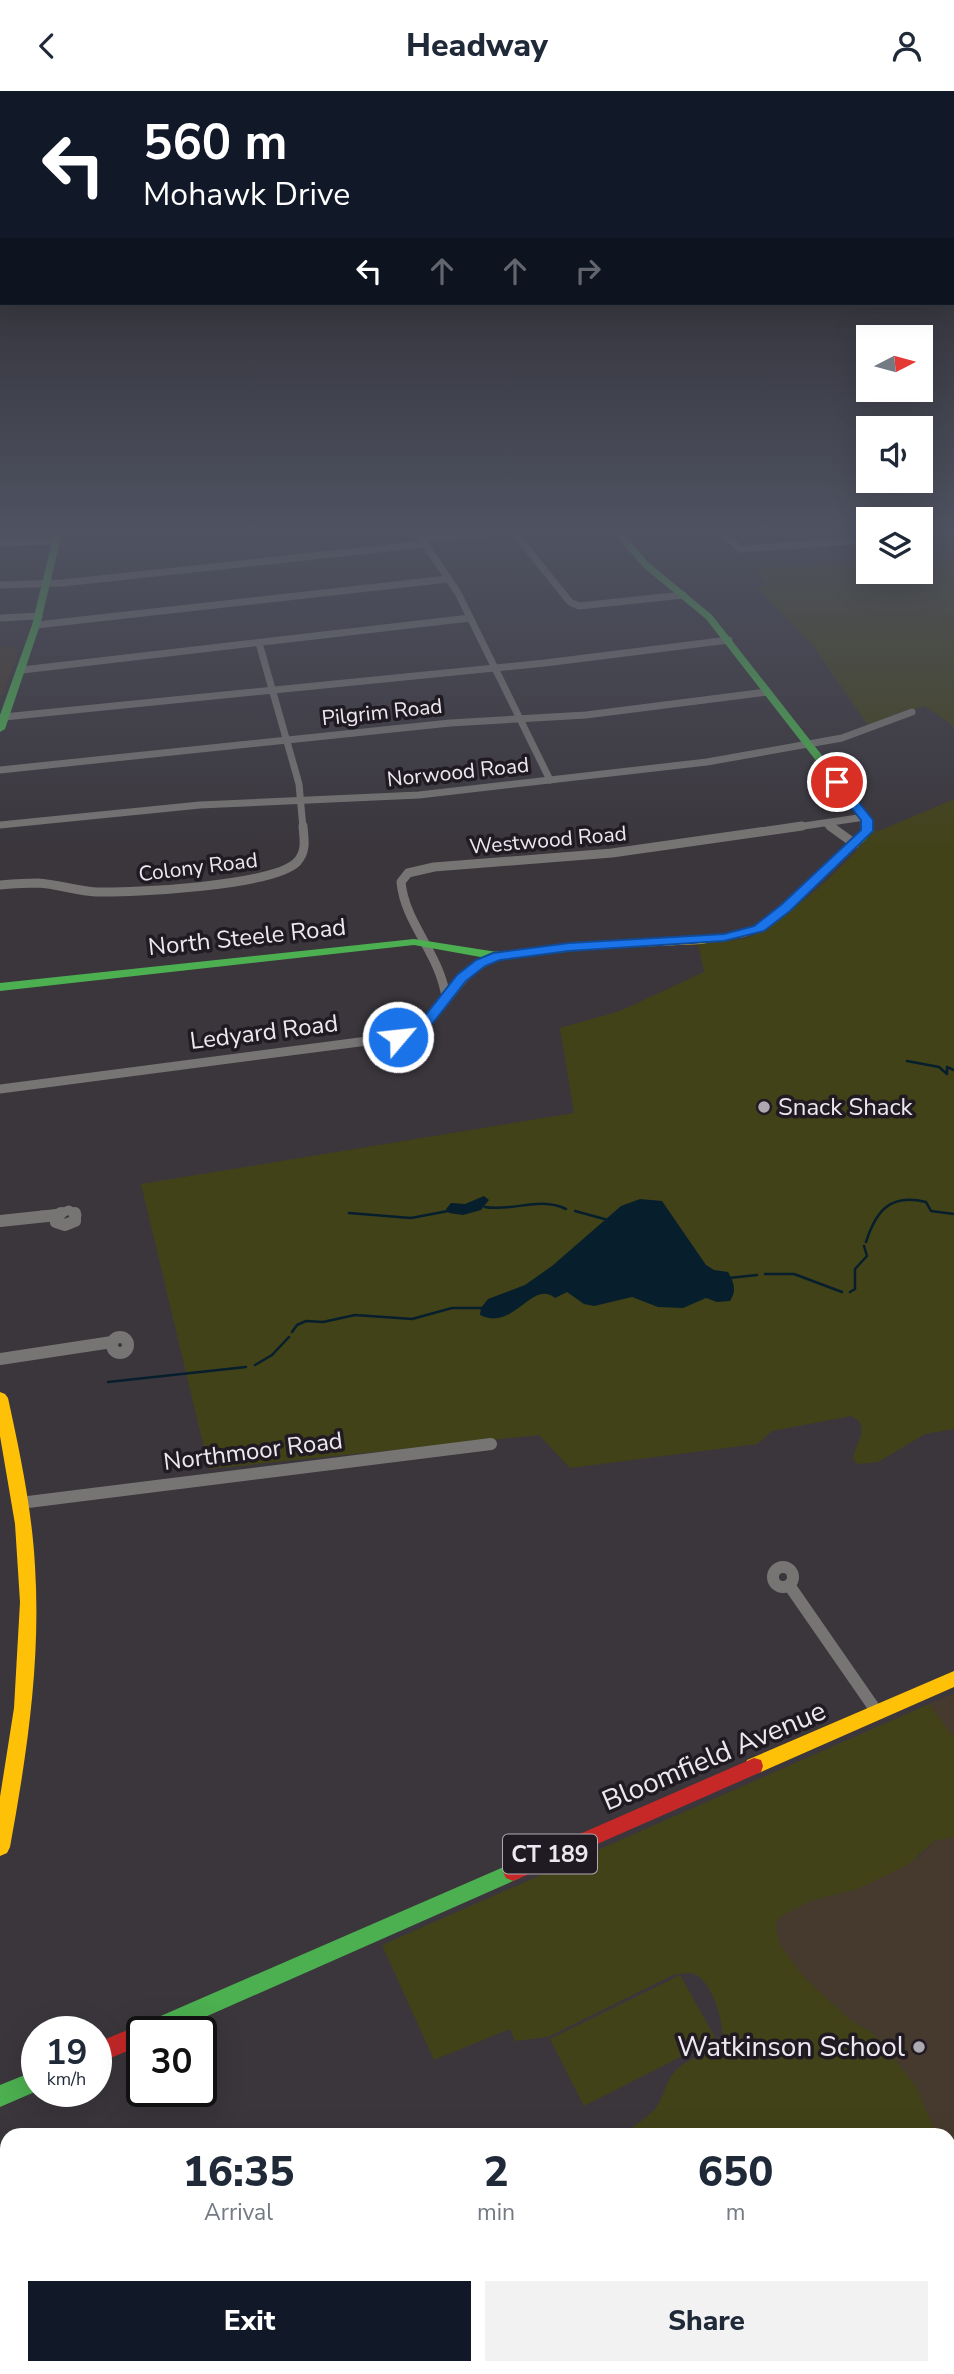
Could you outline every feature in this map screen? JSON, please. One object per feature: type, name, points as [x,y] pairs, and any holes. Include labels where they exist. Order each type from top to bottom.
[{"type":"main road","points":[[2,723],[33,636]]},
{"type":"main road","points":[[725,636],[865,817]]},
{"type":"main road","name":"Ledyard Road","points":[[497,956],[556,948],[706,939],[748,933],[762,927],[786,908],[855,844],[867,831],[865,817]]},
{"type":"main road","name":"North Steele Road","points":[[0,987],[401,943],[425,943],[497,956]]},
{"type":"main road","points":[[0,1398],[20,1503],[27,1577],[28,1637],[22,1717],[0,1847]]},
{"type":"main road","name":"Bloomfield Avenue","points":[[184,2016],[954,1679]]},
{"type":"main road","points":[[0,2097],[21,2087]]},
{"type":"street","points":[[22,670],[322,636]]},
{"type":"street","points":[[479,636],[550,780]]},
{"type":"street","points":[[2,723],[271,690],[495,668],[729,640]]},
{"type":"street","name":"Colony Road","points":[[0,885],[39,883],[93,892],[128,893],[269,877],[295,864],[303,852],[299,784],[259,643]]},
{"type":"street","name":"Pilgrim Road","points":[[0,770],[450,723],[586,715],[767,692]]},
{"type":"street","name":"Norwood Road","points":[[0,825],[165,808],[418,795],[707,762],[848,736],[912,712]]},
{"type":"street","name":"Westwood Road","points":[[446,997],[433,952],[425,943],[405,905],[401,888],[404,878],[415,871],[612,853],[865,817]]},
{"type":"street","points":[[827,824],[855,844]]},
{"type":"street","name":"Ledyard Road","points":[[0,1089],[384,1040],[420,1026],[434,1014],[461,978],[481,963],[497,956]]},
{"type":"street","points":[[0,1221],[48,1213],[57,1215]]},
{"type":"street","points":[[0,1359],[112,1342]]},
{"type":"street","name":"Northmoor Road","points":[[20,1503],[491,1444]]},
{"type":"street","points":[[789,1585],[877,1712]]},
{"type":"shaded area","points":[[803,636],[954,636],[954,731],[952,725],[924,706],[868,725],[814,647]]},
{"type":"shaded area","points":[[10,646],[19,651],[0,701],[0,647]]},
{"type":"shaded area","points":[[954,799],[954,1429],[925,1434],[878,1462],[857,1464],[853,1459],[862,1429],[861,1424],[851,1416],[772,1431],[757,1444],[570,1468],[539,1435],[209,1469],[141,1184],[574,1113],[560,1028],[620,1011],[704,972],[698,943],[739,939],[765,930],[817,889],[873,830],[879,831]]},
{"type":"shaded area","points":[[954,1693],[954,1738],[929,1704]]},
{"type":"shaded area","points":[[929,1704],[954,1738],[954,1837],[934,1841],[909,1864],[856,1890],[813,1900],[783,1915],[777,1920],[776,1929],[780,1945],[804,1977],[848,2018],[874,2034],[915,2085],[934,2128],[631,2128],[656,2108],[668,2081],[677,2069],[713,2049],[723,2040],[715,2001],[698,1976],[690,1973],[673,1975],[548,2037],[515,2041],[510,2029],[434,2060],[382,1945]]},
{"type":"shaded area","name":"Watkinson School","points":[[954,1837],[954,2128],[933,2128],[874,2034],[848,2018],[804,1977],[780,1945],[776,1929],[777,1920],[783,1915],[813,1900],[856,1890],[921,1855],[934,1841]]},
{"type":"shaded area","points":[[680,1975],[716,2039],[584,2106],[550,2039]]},
{"type":"water","points":[[484,1196],[489,1200],[481,1210],[463,1215],[449,1213],[446,1209],[451,1203],[465,1204]]},
{"type":"water","points":[[640,1199],[662,1201],[706,1265],[714,1270],[728,1272],[734,1287],[730,1301],[717,1302],[706,1298],[683,1308],[658,1307],[632,1297],[594,1306],[584,1304],[567,1292],[555,1298],[547,1294],[538,1295],[503,1317],[480,1315],[481,1308],[488,1299],[525,1285],[552,1266],[621,1206]]},
{"type":"waterway","points":[[907,1061],[939,1067],[947,1074],[947,1067],[954,1070]]},
{"type":"waterway","points":[[866,1242],[880,1213],[886,1207],[903,1200],[926,1202],[931,1211],[954,1214]]},
{"type":"waterway","points":[[485,1207],[546,1204],[566,1209]]},
{"type":"waterway","points":[[349,1213],[411,1218],[448,1211]]},
{"type":"waterway","points":[[575,1211],[608,1220]]},
{"type":"waterway","points":[[850,1292],[855,1289],[855,1269],[867,1256],[864,1246]]},
{"type":"waterway","points":[[765,1274],[794,1274],[842,1292]]},
{"type":"waterway","points":[[729,1278],[757,1275]]},
{"type":"waterway","points":[[292,1332],[297,1325],[306,1321],[323,1322],[355,1315],[412,1319],[452,1308],[483,1308]]},
{"type":"waterway","points":[[255,1365],[272,1355],[289,1337]]},
{"type":"waterway","points":[[108,1382],[246,1367]]},
{"type":"traffic: fast","points":[[0,729],[32,636]]},
{"type":"traffic: fast","points":[[723,636],[867,820],[866,832],[852,846]]},
{"type":"traffic: fast","points":[[0,987],[414,942],[497,956],[591,946]]},
{"type":"traffic: fast","points":[[184,2016],[513,1872]]},
{"type":"traffic: fast","points":[[0,2096],[21,2087]]},
{"type":"traffic: slow","points":[[591,946],[701,941],[762,927],[852,846]]},
{"type":"traffic: slow","points":[[0,1398],[20,1503],[28,1602],[22,1708],[0,1847]]},
{"type":"traffic: slow","points":[[754,1766],[954,1679]]},
{"type":"traffic: jam","points":[[513,1872],[754,1766]]},
{"type":"traffic: jam","points":[[112,2047],[126,2041]]},
{"type":"place","name":"Snack Shack","points":[[764,1107]]},
{"type":"place","name":"Watkinson School","points":[[919,2047]]},
{"type":"route","points":[[398,1037],[429,1020],[461,978],[481,963],[497,956],[544,949],[706,939],[741,935],[759,929],[786,908],[867,831],[867,820],[837,782]]}]
